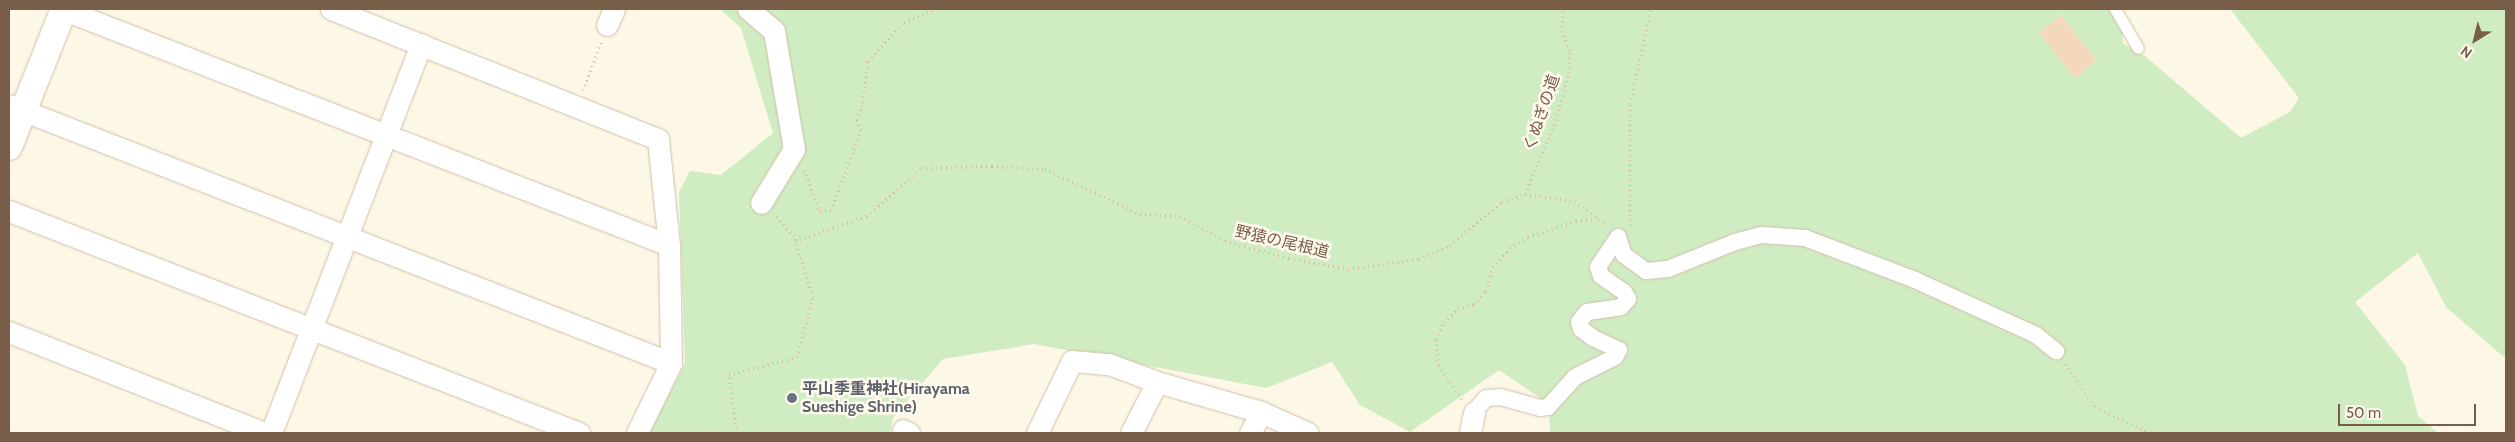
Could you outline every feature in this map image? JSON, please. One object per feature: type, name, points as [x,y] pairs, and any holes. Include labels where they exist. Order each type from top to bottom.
[{"type":"street","points":[[9,147],[16,107],[63,9],[669,245]]},
{"type":"street","points":[[331,9],[658,139],[669,245],[671,363],[636,433]]},
{"type":"street","points":[[748,9],[774,31],[794,149],[761,203]]},
{"type":"street","points":[[271,433],[420,44]]},
{"type":"street","points":[[16,107],[671,363]]},
{"type":"street","points":[[9,211],[580,433]]},
{"type":"street","points":[[1618,237],[1624,254],[1646,271],[1668,269],[1735,242],[1762,235],[1805,238],[1915,280],[2036,335],[2056,351]]},
{"type":"street","points":[[1470,433],[1474,412],[1486,398],[1501,397],[1540,408],[1548,406],[1575,377],[1615,357],[1618,350],[1593,338],[1581,329],[1579,322],[1587,312],[1620,307],[1628,299],[1624,292],[1601,276],[1598,267],[1618,237]]},
{"type":"street","points":[[9,332],[264,433]]},
{"type":"street","points":[[1037,433],[1072,361],[1109,364],[1157,382],[1262,412],[1308,433]]},
{"type":"street","points":[[1130,433],[1157,382]]},
{"type":"street","points":[[1250,433],[1262,412]]},
{"type":"lane","points":[[2115,9],[2138,48]]},
{"type":"path","points":[[794,149],[820,210],[830,210],[861,130],[856,119],[862,107],[868,61],[904,22],[937,9]]},
{"type":"path","name":"くぬぎの道","points":[[1525,194],[1556,120],[1569,72],[1570,50],[1562,32],[1563,9]]},
{"type":"path","points":[[1631,260],[1630,104],[1651,9]]},
{"type":"path","points":[[577,106],[610,17]]},
{"type":"path","name":"野猿の尾根道","points":[[795,241],[867,216],[921,168],[1045,169],[1140,214],[1180,216],[1225,241],[1288,258],[1348,269],[1427,255],[1450,245],[1502,202],[1525,194],[1575,201],[1600,217],[1618,237]]},
{"type":"path","points":[[737,433],[729,375],[797,357],[813,297],[795,241],[761,203]]},
{"type":"path","points":[[1474,412],[1438,365],[1436,339],[1444,322],[1458,308],[1474,304],[1486,291],[1493,267],[1510,248],[1528,237],[1576,221],[1600,217]]},
{"type":"path","points":[[2056,351],[2095,407],[2151,433]]},
{"type":"green space","points":[[720,9],[2121,9],[2123,43],[2146,57],[2241,138],[2290,112],[2299,98],[2230,9],[2506,9],[2506,359],[2446,307],[2418,253],[2355,302],[2405,365],[2418,416],[2438,433],[1550,433],[1549,404],[1499,370],[1410,432],[1360,405],[1332,362],[1266,388],[1034,344],[943,359],[893,418],[890,433],[649,433],[685,363],[679,192],[690,171],[721,175],[773,133],[741,28]]},
{"type":"building","points":[[2061,15],[2097,61],[2075,78],[2039,32]]},
{"type":"place","name":"平山季重神社(Hirayama Sueshige Shrine)","points":[[792,398]]}]
